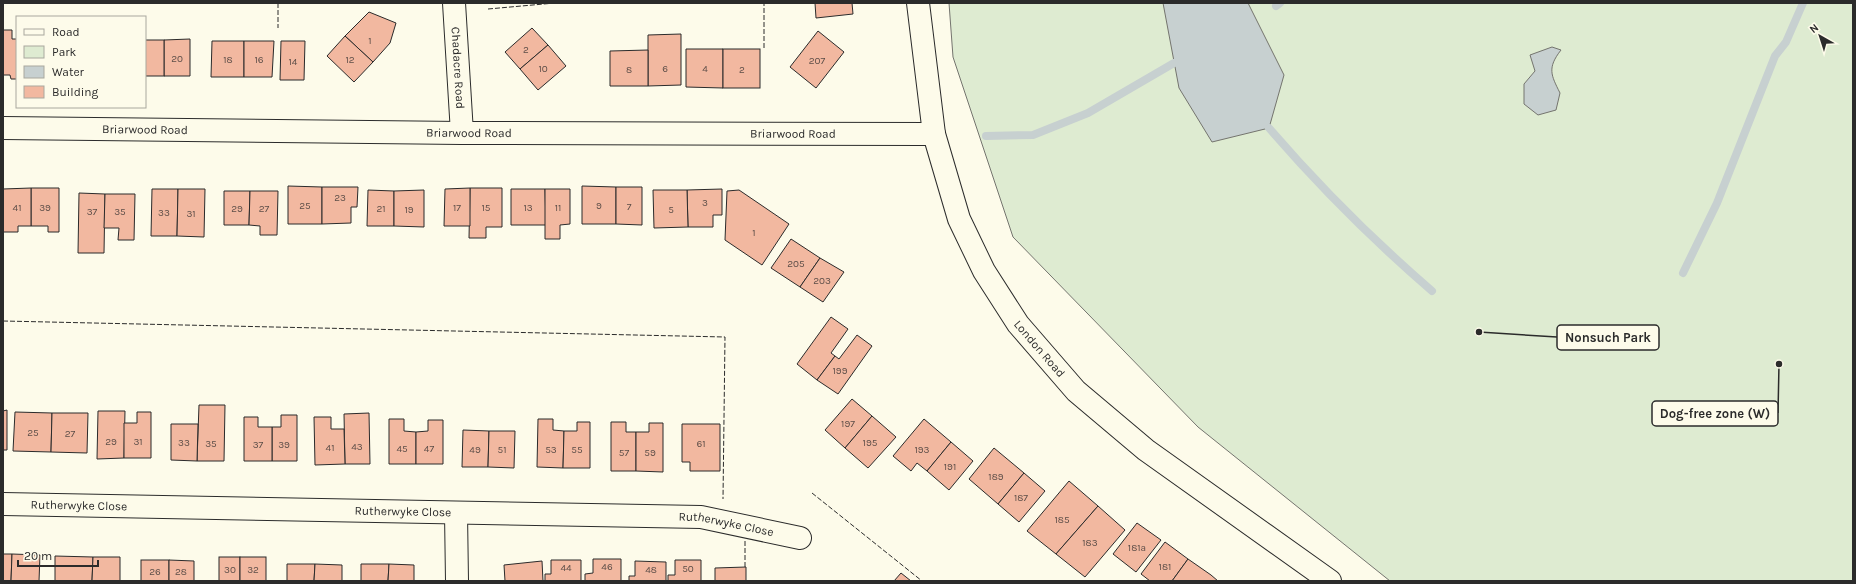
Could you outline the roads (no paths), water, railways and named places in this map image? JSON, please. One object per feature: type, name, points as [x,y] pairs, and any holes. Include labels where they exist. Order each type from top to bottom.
[{"type":"main road","name":"Chadacre Road","points":[[454,3],[462,133]]},
{"type":"main road","name":"London Road","points":[[918,3],[934,134],[959,219],[984,271],[1018,324],[1076,391],[1146,450],[1330,581]]},
{"type":"main road","name":"Briarwood Road","points":[[3,128],[462,133],[934,134]]},
{"type":"main road","name":"Rutherwyke Close","points":[[3,504],[701,518],[800,538]]},
{"type":"main road","points":[[456,513],[458,581]]},
{"type":"water","points":[[1163,3],[1248,3],[1284,75],[1269,128],[1212,142],[1179,88]]},
{"type":"water","points":[[1552,47],[1561,50],[1552,67],[1554,81],[1560,93],[1556,110],[1538,115],[1524,104],[1524,84],[1535,71],[1530,55]]},
{"type":"waterway","points":[[1276,6],[1280,3]]},
{"type":"waterway","points":[[1683,273],[1717,203],[1775,56],[1786,42],[1803,3]]},
{"type":"waterway","points":[[986,136],[1033,135],[1088,113],[1174,63]]},
{"type":"waterway","points":[[1269,128],[1307,171],[1347,212],[1432,291]]},
{"type":"place","name":"Nonsuch Park","points":[[1479,332]]},
{"type":"place","name":"Dog-free zone (W)","points":[[1779,364]]}]
